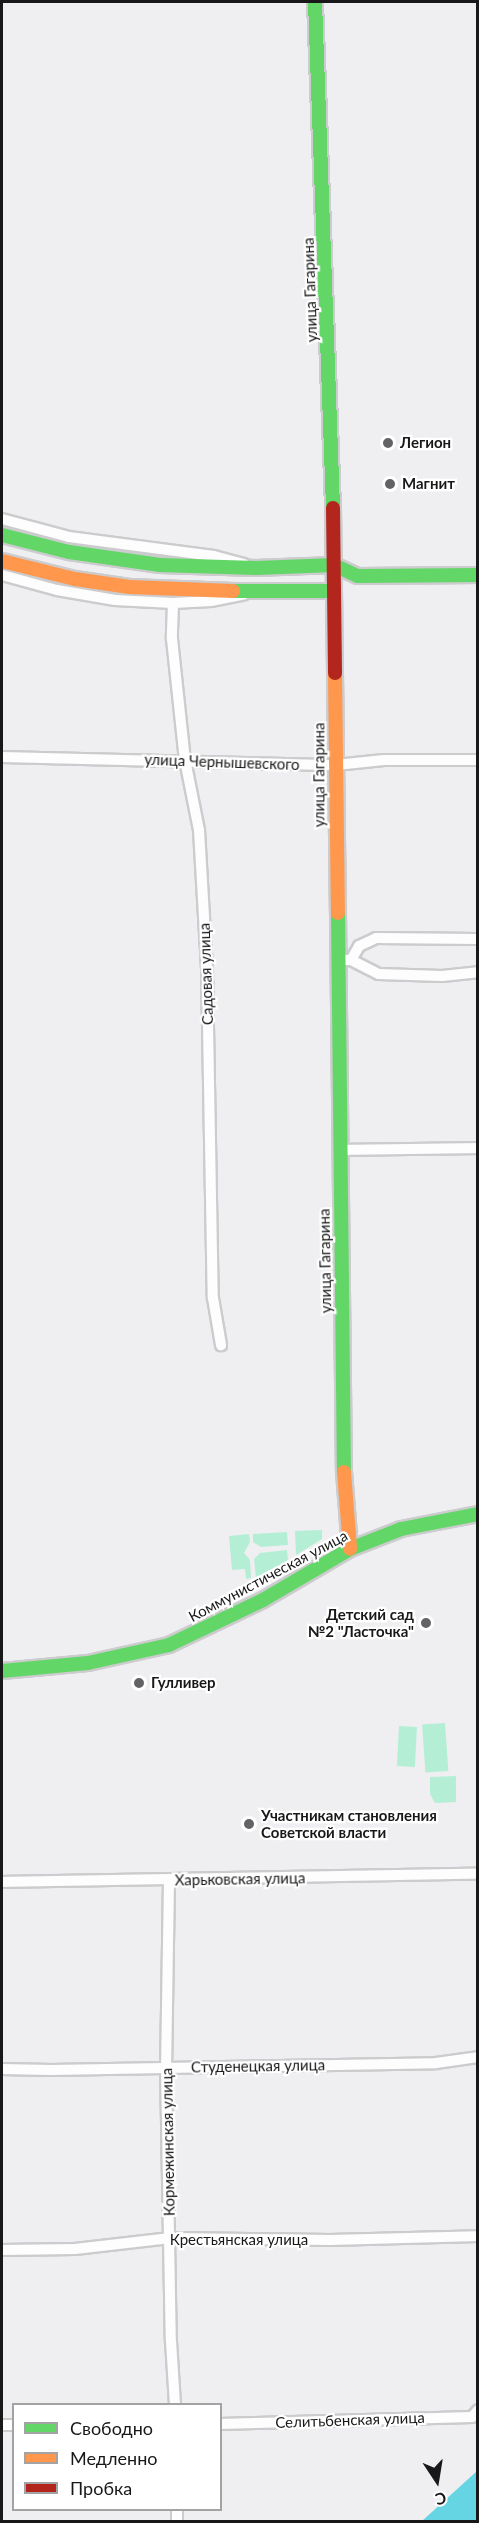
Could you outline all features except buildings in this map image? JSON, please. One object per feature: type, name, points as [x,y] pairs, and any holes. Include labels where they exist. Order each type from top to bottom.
[{"type":"main road","name":"улица Гагарина","points":[[315,2],[331,392],[336,765],[344,960],[340,1150],[345,1507],[350,1549]]},
{"type":"main road","points":[[2,535],[112,560],[193,567],[256,568],[334,565],[358,576],[477,575]]},
{"type":"main road","points":[[2,561],[75,579],[129,587],[255,592],[334,591],[358,576]]},
{"type":"main road","name":"Коммунистическая улица","points":[[2,1671],[88,1663],[169,1645],[263,1600],[350,1549],[401,1529],[477,1514]]},
{"type":"street","points":[[2,519],[69,537],[214,556],[256,568]]},
{"type":"street","points":[[2,575],[57,590],[115,600],[173,603],[211,601],[255,592]]},
{"type":"street","name":"Садовая улица","points":[[173,603],[172,639],[184,760],[199,830],[207,968],[213,1298],[221,1345]]},
{"type":"street","name":"улица Чернышевского","points":[[2,757],[336,765],[384,760],[477,760]]},
{"type":"street","points":[[477,939],[376,938],[359,946],[344,960],[379,974],[442,976],[477,972]]},
{"type":"street","points":[[340,1150],[477,1148]]},
{"type":"street","name":"Харьковская улица","points":[[2,1882],[477,1874]]},
{"type":"street","name":"Кормежинская улица","points":[[169,1880],[166,2067],[171,2341],[175,2403]]},
{"type":"street","name":"Студенецкая улица","points":[[2,2069],[436,2063],[477,2056]]},
{"type":"street","name":"Крестьянская улица","points":[[2,2250],[75,2249],[170,2238],[330,2240],[477,2236]]},
{"type":"street","name":"Селитьбенская улица","points":[[222,2424],[472,2417],[477,2410]]},
{"type":"green space","points":[[322,1530],[322,1539],[296,1555],[295,1531]]},
{"type":"green space","points":[[287,1532],[288,1545],[261,1547],[253,1542],[253,1534]]},
{"type":"green space","points":[[249,1534],[250,1542],[244,1553],[250,1560],[251,1578],[246,1579],[245,1569],[232,1570],[229,1536]]},
{"type":"green space","points":[[287,1550],[288,1560],[256,1578],[254,1559],[260,1553]]},
{"type":"green space","points":[[445,1723],[448,1771],[425,1772],[422,1725]]},
{"type":"green space","points":[[399,1726],[417,1727],[415,1767],[397,1766]]},
{"type":"green space","points":[[456,1776],[456,1802],[435,1803],[430,1794],[430,1777]]},
{"type":"water","points":[[477,2471],[477,2521],[422,2521]]},
{"type":"traffic: fast","points":[[315,2],[333,508]]},
{"type":"traffic: fast","points":[[2,535],[69,552],[160,565],[256,568],[334,565],[358,576],[478,575]]},
{"type":"traffic: fast","points":[[233,591],[334,591]]},
{"type":"traffic: fast","points":[[338,913],[344,1472]]},
{"type":"traffic: fast","points":[[2,1671],[88,1663],[169,1645],[263,1600],[350,1549],[401,1529],[478,1514]]},
{"type":"traffic: slow","points":[[2,561],[75,579],[129,587],[233,591]]},
{"type":"traffic: slow","points":[[335,673],[338,913]]},
{"type":"traffic: slow","points":[[344,1472],[350,1549]]},
{"type":"traffic: jam","points":[[333,508],[335,673]]},
{"type":"place","name":"Легион","points":[[388,443]]},
{"type":"place","name":"Магнит","points":[[390,484]]},
{"type":"place","name":"Детский сад №2 \"Ласточка\"","points":[[426,1623]]},
{"type":"place","name":"Гулливер","points":[[139,1683]]},
{"type":"place","name":"Участникам становления Советской власти","points":[[249,1824]]}]
